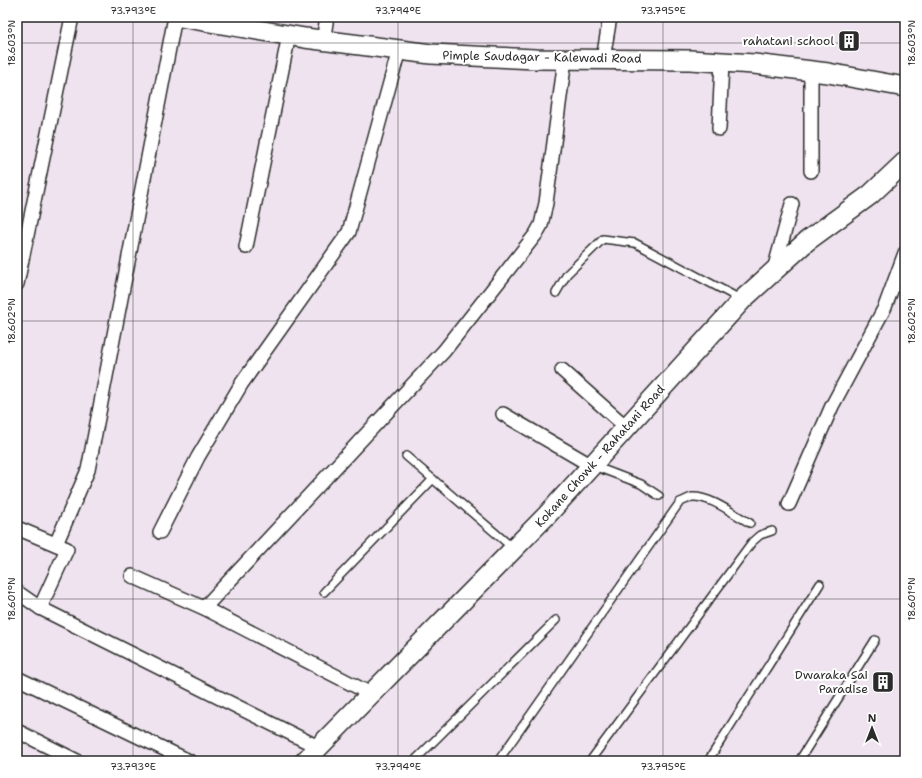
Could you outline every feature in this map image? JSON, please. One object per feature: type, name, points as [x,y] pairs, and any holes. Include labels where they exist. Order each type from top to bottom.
[{"type":"street","points":[[17,284],[72,17]]},
{"type":"street","points":[[56,544],[88,470],[175,17]]},
{"type":"street","name":"Pimple Saudagar - Kalewadi Road","points":[[180,17],[323,41],[431,54],[566,59],[722,62],[811,70],[905,87]]},
{"type":"street","points":[[323,41],[326,17]]},
{"type":"street","points":[[603,59],[610,17]]},
{"type":"street","points":[[246,247],[289,35]]},
{"type":"street","points":[[160,532],[198,457],[242,383],[349,232],[399,50]]},
{"type":"street","points":[[204,608],[444,351],[536,234],[541,225],[546,203],[566,59]]},
{"type":"street","points":[[719,129],[722,62]]},
{"type":"street","points":[[811,70],[811,171]]},
{"type":"street","name":"Kokane Chowk - Rahatani Road","points":[[304,761],[514,549],[592,466],[742,300],[807,241],[904,169]]},
{"type":"street","points":[[774,271],[792,204]]},
{"type":"street","points":[[789,504],[832,406],[885,307],[905,253]]},
{"type":"street","points":[[562,370],[626,427]]},
{"type":"street","points":[[503,414],[592,466]]},
{"type":"street","points":[[17,528],[67,549],[40,608]]},
{"type":"street","points":[[132,576],[204,608],[371,694]]},
{"type":"street","points":[[17,592],[40,608],[318,747]]},
{"type":"street","points":[[17,678],[189,761]]},
{"type":"street","points":[[17,731],[77,761]]},
{"type":"lane","points":[[556,293],[567,274],[603,239],[635,243],[742,300]]},
{"type":"lane","points":[[406,456],[514,549]]},
{"type":"lane","points":[[592,466],[641,484],[659,496]]},
{"type":"lane","points":[[324,592],[433,479]]},
{"type":"lane","points":[[498,761],[680,502],[690,497],[700,498],[713,502],[750,523]]},
{"type":"lane","points":[[590,761],[752,542],[760,535],[772,531]]},
{"type":"lane","points":[[708,761],[820,584]]},
{"type":"lane","points":[[414,761],[556,620]]},
{"type":"lane","points":[[799,761],[875,640]]},
{"type":"place","name":"rahatani school","points":[[849,41]]},
{"type":"place","name":"Dwaraka Sai Paradise","points":[[883,682]]}]
